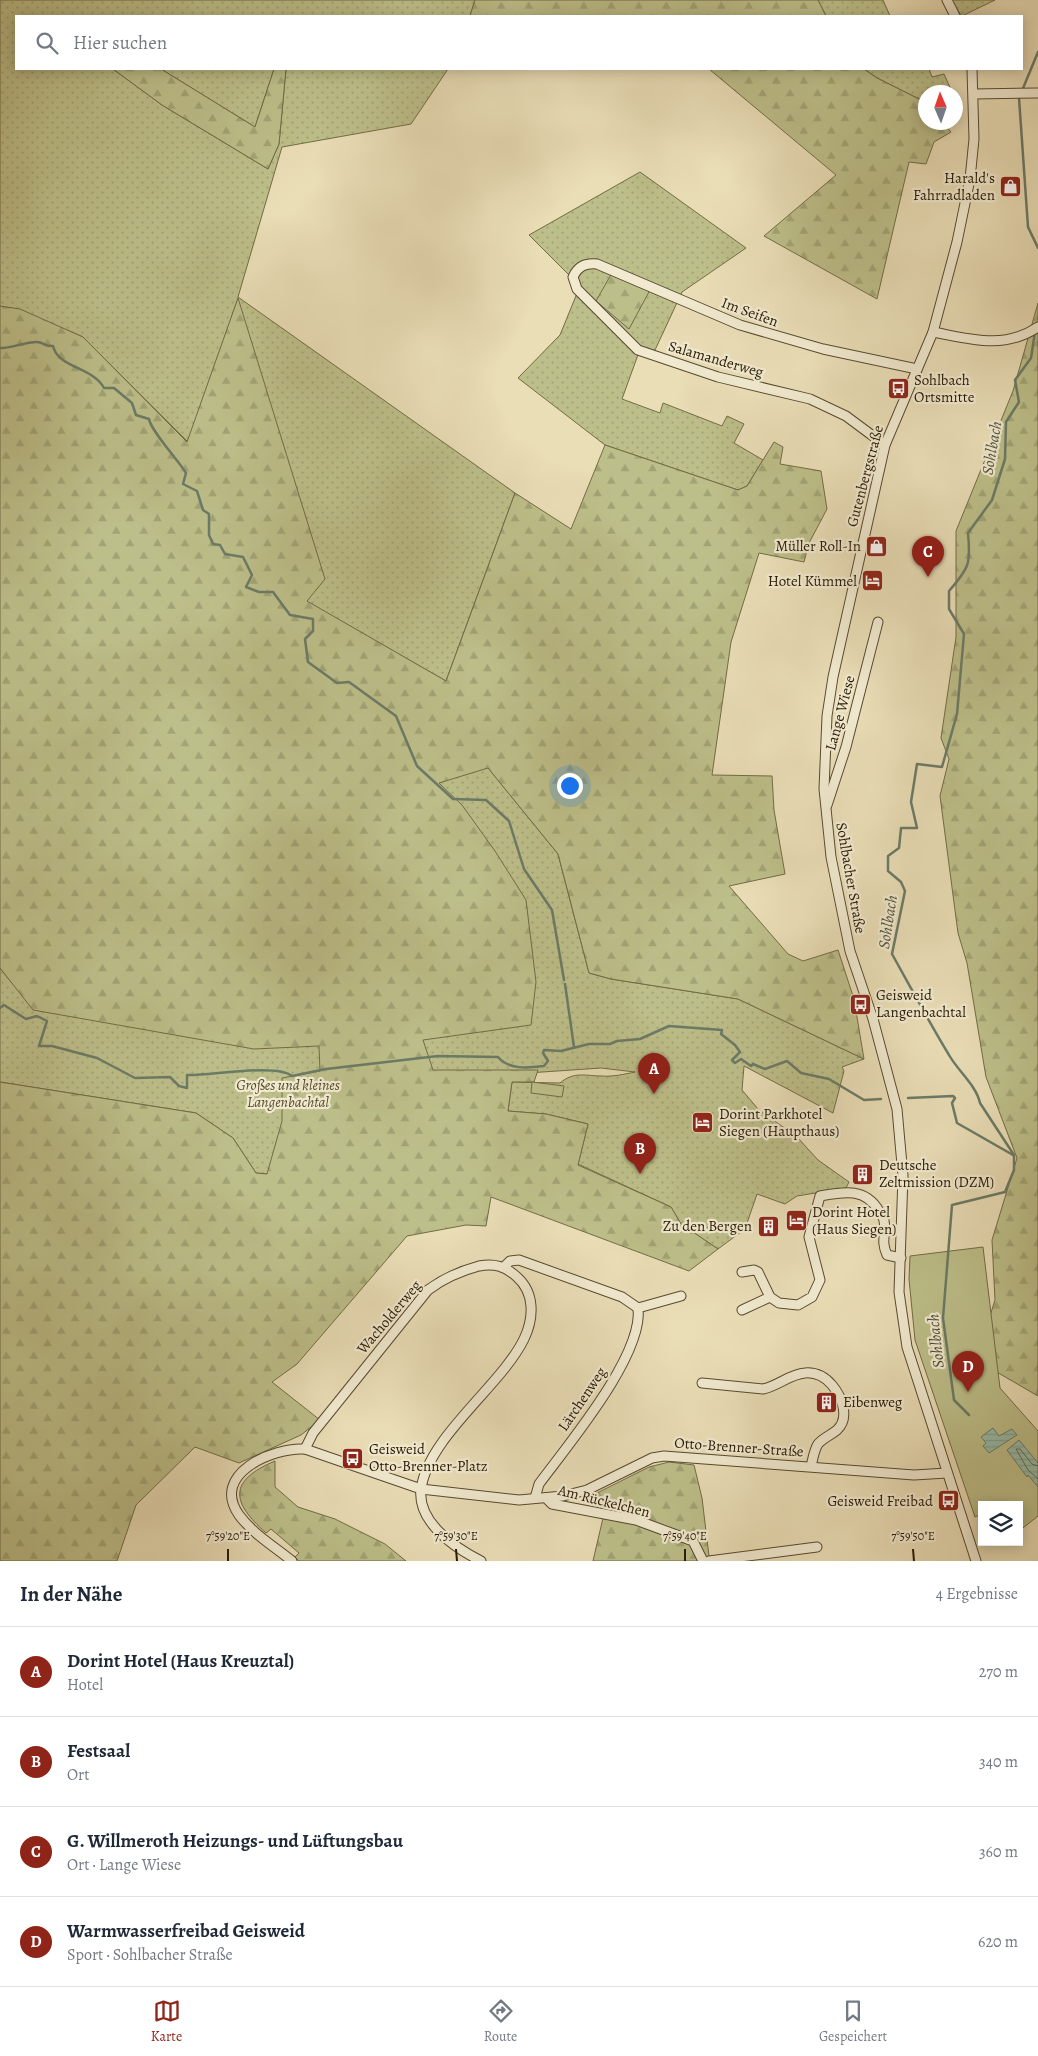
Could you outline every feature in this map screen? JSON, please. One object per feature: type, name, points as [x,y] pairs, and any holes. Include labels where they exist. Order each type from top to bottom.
[{"type":"street","points":[[947,0],[954,15]]},
{"type":"street","name":"Gutenbergstraße","points":[[825,810],[824,751],[827,716],[849,602],[885,445],[933,332],[946,289],[970,179],[974,139],[972,70]]},
{"type":"street","points":[[974,94],[1038,93]]},
{"type":"street","name":"Im Seifen","points":[[581,266],[597,264],[610,268],[740,325],[823,349],[917,369]]},
{"type":"street","name":"Salamanderweg","points":[[581,266],[573,277],[577,289],[638,350],[718,377],[810,399],[846,416],[885,445]]},
{"type":"street","points":[[933,332],[987,343],[1009,341],[1038,327]]},
{"type":"street","name":"Lange Wiese","points":[[825,810],[846,747],[878,622]]},
{"type":"street","name":"Sohlbacher Straße","points":[[825,810],[850,951],[873,1019],[897,1110],[903,1176],[899,1292],[907,1347],[976,1561]]},
{"type":"street","points":[[742,1272],[754,1270],[758,1272],[770,1297],[784,1305],[798,1305],[812,1297],[816,1291],[819,1272],[810,1249],[809,1238],[820,1196],[851,1191],[867,1196],[884,1220],[882,1244],[887,1255],[900,1258]]},
{"type":"street","points":[[481,1561],[460,1550],[432,1523],[422,1505],[421,1489],[429,1465],[452,1429],[503,1370],[524,1339],[533,1308],[526,1285],[504,1267],[510,1261],[519,1260],[622,1297],[638,1308],[681,1296]]},
{"type":"street","name":"Wacholderweg","points":[[305,1449],[314,1433],[428,1290],[447,1277],[471,1268],[486,1265],[504,1267]]},
{"type":"street","points":[[742,1310],[770,1297]]},
{"type":"street","name":"Lärchenweg","points":[[536,1498],[539,1484],[610,1388],[638,1326],[638,1308]]},
{"type":"street","points":[[702,1383],[763,1389],[773,1387],[797,1374],[807,1372],[817,1374],[827,1380],[842,1402],[843,1417],[837,1430],[818,1444],[811,1466]]},
{"type":"street","points":[[292,1561],[256,1532],[240,1515],[233,1497],[236,1480],[249,1464],[286,1450],[305,1449]]},
{"type":"street","name":"Otto-Brenner-Straße","points":[[305,1449],[421,1489],[519,1500],[546,1498],[587,1490],[652,1458],[664,1456],[914,1474],[947,1473]]},
{"type":"street","name":"Am Rückelchen","points":[[546,1498],[552,1504],[636,1520],[693,1541],[703,1561]]},
{"type":"street","points":[[710,1561],[817,1547]]},
{"type":"green space","name":"Großes und kleines Langenbachtal","points":[[0,0],[475,0],[470,15],[15,15],[15,70],[114,70],[162,105],[268,169],[279,144],[286,70],[447,70],[411,124],[282,147],[238,297],[515,493],[446,681],[339,620],[461,709],[493,774],[558,854],[589,973],[611,979],[738,999],[864,1059],[842,1067],[844,1071],[833,1113],[744,1066],[742,1090],[758,1109],[797,1137],[818,1160],[849,1182],[846,1188],[797,1196],[785,1204],[757,1194],[745,1229],[718,1249],[681,1224],[671,1207],[578,1164],[588,1124],[546,1114],[508,1111],[512,1082],[560,1083],[565,1079],[575,1076],[610,1076],[635,1072],[601,1068],[513,1074],[267,1174],[256,1173],[233,1138],[196,1113],[0,1082],[0,968],[34,1010],[0,407]],"holes":[[[238,299],[187,446],[67,330],[83,337],[188,442]]]},
{"type":"green space","points":[[475,0],[818,0],[826,15],[470,15]]},
{"type":"green space","points":[[818,0],[883,0],[890,15],[826,15]]},
{"type":"green space","points":[[950,0],[995,0],[964,15],[961,15]]},
{"type":"green space","points":[[114,70],[163,70],[255,127],[274,70],[286,70],[279,144],[268,169],[162,105]]},
{"type":"green space","points":[[163,70],[274,70],[255,127]]},
{"type":"green space","points":[[710,70],[865,70],[877,78],[918,98],[918,130],[949,130],[951,132],[934,142],[926,164],[909,162],[877,299],[764,236],[836,175]]},
{"type":"green space","points":[[865,70],[929,70],[932,77],[944,74],[949,85],[918,85],[918,98],[877,78]]},
{"type":"green space","points":[[640,172],[746,248],[682,292],[655,350],[639,352],[622,399],[660,413],[663,403],[722,426],[727,416],[744,424],[734,443],[763,460],[747,486],[738,490],[605,445],[518,378],[560,335],[580,286],[529,235]]},
{"type":"green space","points":[[613,271],[650,290],[629,329],[596,301]]},
{"type":"green space","name":"Großes und kleines Langenbachtal","points":[[238,298],[325,579],[307,601],[446,681],[515,493],[571,529],[605,445],[738,490],[747,486],[774,442],[783,447],[780,464],[821,471],[827,509],[809,543],[804,562],[759,553],[731,642],[712,775],[772,776],[774,810],[785,874],[729,886],[788,954],[803,961],[838,950],[854,999],[864,1059],[738,999],[611,979],[589,973],[558,854],[488,768],[439,783],[462,805],[495,851],[526,900],[536,982],[531,1025],[423,1040],[433,1070],[538,1070],[534,1082],[512,1082],[508,1111],[546,1114],[588,1124],[578,1165],[671,1207],[681,1224],[718,1249],[689,1271],[491,1197],[486,1226],[466,1225],[407,1236],[297,1364],[272,1382],[320,1420],[301,1435],[239,1463],[195,1447],[136,1505],[117,1561],[0,1561],[0,1082],[196,1113],[233,1138],[256,1173],[267,1174],[282,1121],[282,1078],[320,1071],[319,1046],[254,1049],[33,1010],[0,968],[0,306],[20,309],[83,337],[187,442]]},
{"type":"green space","points":[[1038,303],[1038,1396],[976,1360],[995,1300],[992,1240],[1017,1158],[986,1077],[967,963],[958,933],[940,796],[949,759],[941,738],[956,637],[956,531],[1013,391]]},
{"type":"green space","points":[[532,1082],[564,1086],[562,1097],[531,1093]]},
{"type":"green space","points":[[983,1247],[1000,1388],[1038,1431],[1038,1516],[1023,1528],[1023,1501],[978,1501],[978,1516],[975,1517],[915,1340],[909,1279],[910,1256]]},
{"type":"green space","points":[[275,1461],[275,1487],[298,1507],[335,1519],[385,1544],[406,1561],[299,1561],[295,1557],[299,1553],[271,1529],[266,1533],[254,1522],[241,1502],[242,1484],[249,1476]]},
{"type":"green space","points":[[669,1462],[694,1465],[702,1498],[709,1556],[706,1561],[593,1561],[603,1518],[597,1493],[649,1467]]},
{"type":"water","points":[[993,1428],[999,1436],[1012,1429],[1017,1435],[989,1453],[983,1446],[986,1443],[981,1437]]},
{"type":"water","points":[[1019,1440],[1038,1463],[1038,1487],[1028,1475],[1027,1477],[1007,1450]]},
{"type":"waterway","name":"Sohlbach","points":[[1038,52],[1019,98],[1028,227],[1038,248]]},
{"type":"waterway","name":"Sohlbach","points":[[969,1415],[954,1400],[943,1318],[952,1205],[1005,1192],[1014,1170],[1014,1155],[980,1103],[975,1090],[949,1055],[892,954],[905,891],[901,882],[888,871],[888,856],[899,848],[901,828],[917,828],[911,802],[917,764],[942,767],[957,714],[964,634],[949,609],[949,591],[965,571],[969,559],[968,533],[992,500],[1005,459],[1006,422],[1019,402],[1015,380],[1031,358],[1035,332]]},
{"type":"waterway","points":[[0,348],[37,342],[53,346],[56,353],[62,359],[92,376],[104,388],[114,388],[132,403],[136,415],[149,419],[154,431],[186,473],[183,484],[197,491],[203,510],[209,514],[209,535],[213,544],[220,545],[225,554],[243,557],[252,575],[246,587],[259,592],[273,592],[290,615],[313,619],[313,631],[305,639],[308,662],[337,683],[349,682],[396,716],[417,766],[453,799],[486,800],[509,821],[524,869],[552,910],[564,980]]},
{"type":"waterway","points":[[565,984],[574,1047]]},
{"type":"waterway","points":[[0,1008],[4,1005],[26,1019],[37,1016],[47,1021],[39,1046],[52,1046],[97,1058],[135,1078],[170,1077],[179,1086],[187,1088],[187,1075],[272,1070],[284,1072],[292,1076],[326,1069],[438,1056],[498,1057],[513,1066],[544,1066],[548,1061],[543,1053],[544,1050],[561,1051],[589,1044],[610,1044],[617,1041],[640,1039],[669,1026],[722,1030],[721,1034],[735,1045],[740,1052],[732,1060],[735,1063],[741,1059],[751,1066],[753,1064],[765,1069],[787,1061],[801,1073],[829,1079],[864,1100],[881,1099]]},
{"type":"waterway","points":[[908,1098],[953,1096],[955,1098],[952,1103],[957,1123],[1013,1155]]},
{"type":"place","name":"Harald's Fahrradladen","points":[[1011,187]]},
{"type":"place","name":"Sohlbach Ortsmitte","points":[[898,389]]},
{"type":"place","name":"Müller Roll-In","points":[[877,546]]},
{"type":"place","name":"G. Willmeroth Heizungs- und Lüftungsbau","points":[[928,577]]},
{"type":"place","name":"Hotel Kümmel","points":[[873,581]]},
{"type":"place","name":"Geisweid Langenbachtal","points":[[860,1004]]},
{"type":"place","name":"Dorint Hotel (Haus Kreuztal)","points":[[654,1094]]},
{"type":"place","name":"Dorint Parkhotel Siegen (Haupthaus)","points":[[703,1123]]},
{"type":"place","name":"Festsaal","points":[[640,1174]]},
{"type":"place","name":"Deutsche Zeltmission (DZM)","points":[[863,1174]]},
{"type":"place","name":"Dorint Hotel (Haus Siegen)","points":[[796,1221]]},
{"type":"place","name":"Zu den Bergen","points":[[768,1226]]},
{"type":"place","name":"Warmwasserfreibad Geisweid","points":[[968,1392]]},
{"type":"place","name":"Eibenweg","points":[[827,1402]]},
{"type":"place","name":"Geisweid Otto-Brenner-Platz","points":[[353,1458]]},
{"type":"place","name":"Geisweid Freibad","points":[[949,1501]]}]
